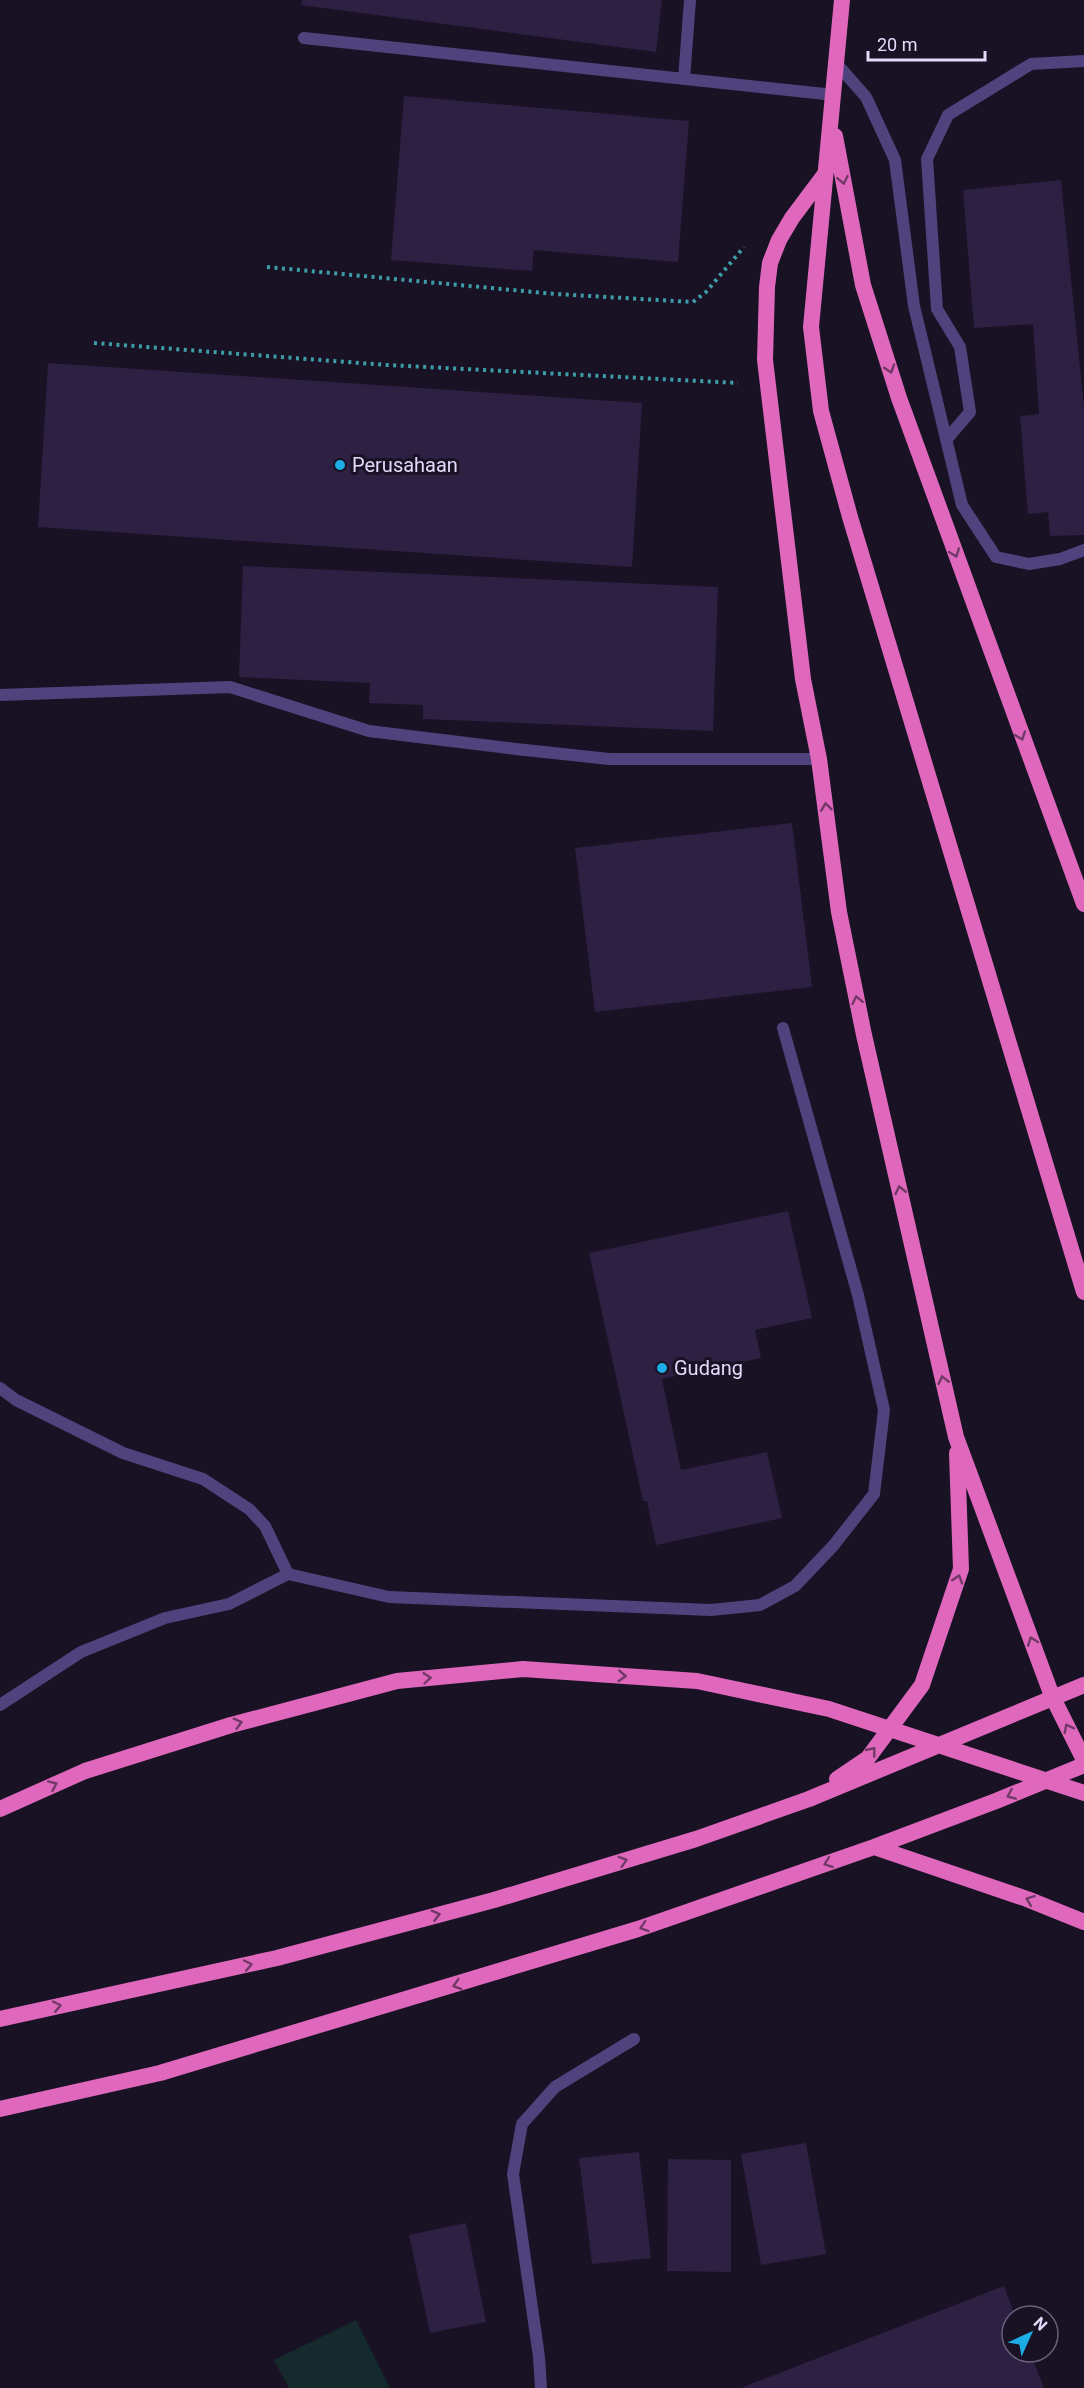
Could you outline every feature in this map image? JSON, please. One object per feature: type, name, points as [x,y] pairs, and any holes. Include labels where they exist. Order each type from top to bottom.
[{"type":"highway","points":[[843,0],[811,327],[821,411],[850,517],[1084,1293]]},
{"type":"highway","points":[[832,123],[863,285],[895,387],[1084,904]]},
{"type":"highway","points":[[825,174],[779,240],[770,263],[765,360],[803,679],[819,759],[839,912],[864,1035],[956,1437],[1052,1696],[1084,1760]]},
{"type":"highway","points":[[809,1799],[868,1758],[922,1685],[961,1569],[956,1437]]},
{"type":"highway","points":[[0,1809],[85,1771],[231,1725],[397,1681],[523,1669],[697,1681],[829,1709],[1084,1793]]},
{"type":"highway","points":[[0,2019],[277,1958],[494,1900],[696,1839],[809,1799],[1052,1696],[1084,1685]]},
{"type":"highway","points":[[0,2109],[160,2073],[638,1929],[874,1847],[1084,1765]]},
{"type":"highway","points":[[874,1847],[1027,1899],[1084,1922]]},
{"type":"street","points":[[684,79],[690,0]]},
{"type":"street","points":[[304,38],[834,94]]},
{"type":"street","points":[[946,440],[970,412],[960,347],[937,309],[927,159],[948,115],[1030,64],[1084,61]]},
{"type":"street","points":[[836,63],[866,97],[895,160],[914,306],[962,505],[996,557],[1029,564],[1060,559],[1084,550]]},
{"type":"street","points":[[0,695],[230,687],[369,731],[516,749],[609,759],[819,759]]},
{"type":"street","points":[[0,1705],[81,1652],[165,1618],[229,1604],[288,1574],[389,1597],[711,1610],[760,1605],[795,1586],[832,1546],[874,1494],[884,1410],[858,1295],[783,1028]]},
{"type":"street","points":[[0,1388],[16,1400],[123,1453],[203,1479],[249,1509],[265,1526],[288,1574]]},
{"type":"street","points":[[541,2388],[539,2357],[513,2174],[522,2124],[555,2087],[634,2039]]},
{"type":"path","points":[[267,267],[555,294],[693,302],[706,292],[745,246],[753,242],[779,240]]},
{"type":"path","points":[[93,343],[387,365],[769,385]]},
{"type":"green space","points":[[356,2320],[390,2388],[289,2388],[274,2360]]},
{"type":"building","points":[[302,0],[662,0],[656,52],[301,5]]},
{"type":"building","points":[[404,96],[689,121],[678,262],[534,250],[532,271],[391,260]]},
{"type":"building","points":[[1061,180],[1084,408],[1084,535],[1050,536],[1048,512],[1028,514],[1020,416],[1039,414],[1033,324],[974,328],[963,190]]},
{"type":"building","name":"Perusahaan","points":[[48,363],[642,403],[632,567],[38,527]]},
{"type":"building","points":[[243,566],[718,587],[713,731],[423,719],[423,705],[369,703],[370,683],[239,677]]},
{"type":"building","points":[[792,823],[812,987],[595,1012],[575,848]]},
{"type":"building","name":"Gudang","points":[[788,1211],[812,1318],[755,1330],[761,1358],[662,1379],[681,1470],[767,1452],[782,1518],[656,1545],[647,1501],[643,1501],[589,1253]]},
{"type":"building","points":[[806,2143],[826,2254],[761,2265],[741,2154]]},
{"type":"building","points":[[639,2152],[651,2258],[592,2264],[579,2158]]},
{"type":"building","points":[[668,2159],[731,2160],[731,2272],[667,2271]]},
{"type":"building","points":[[466,2223],[486,2322],[430,2333],[409,2235]]},
{"type":"building","points":[[1004,2286],[1011,2304],[1000,2304],[1000,2364],[1035,2364],[1044,2388],[741,2388]]},
{"type":"place","name":"Perusahaan","points":[[340,465]]},
{"type":"place","name":"Gudang","points":[[662,1368]]}]
